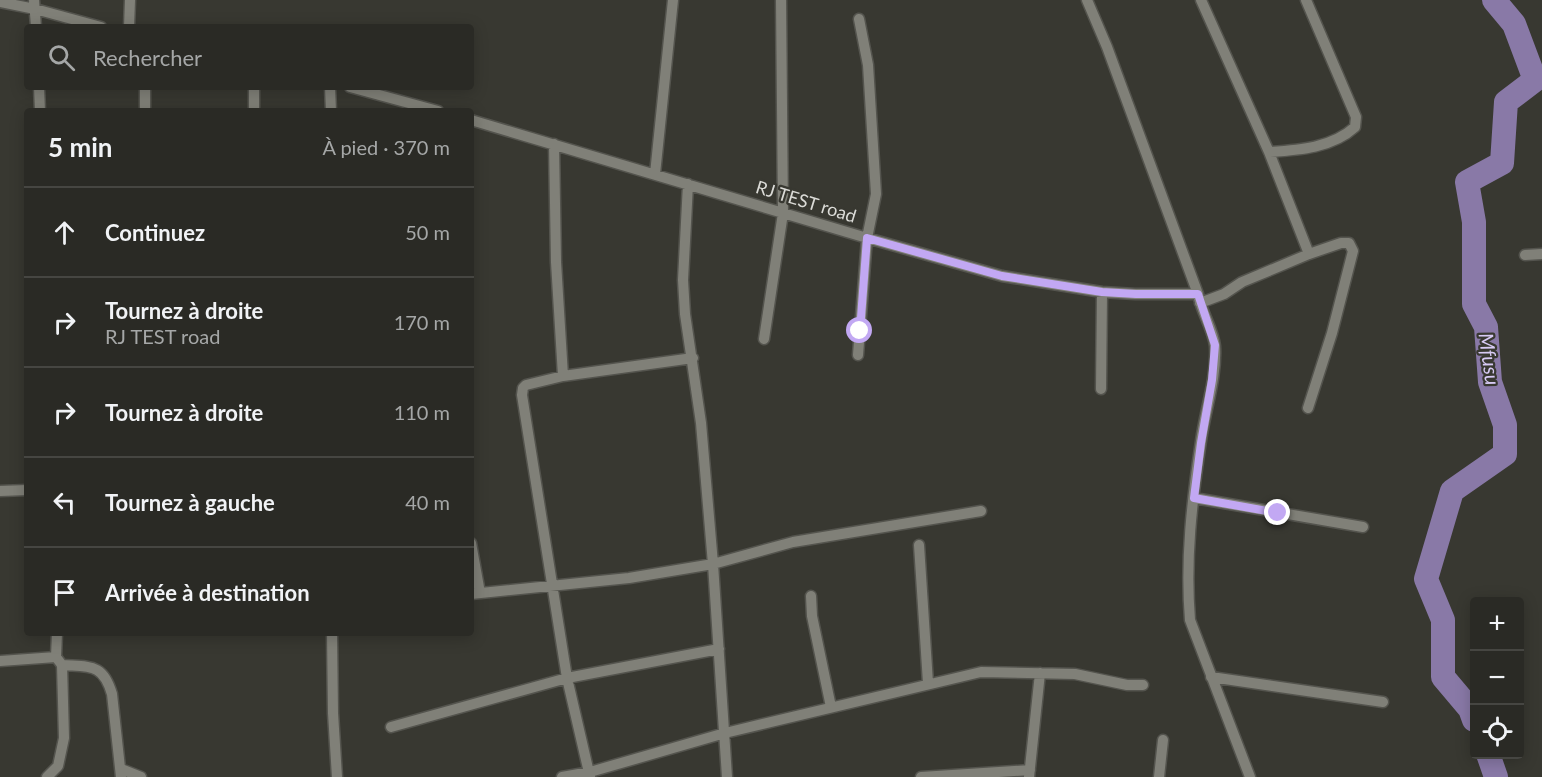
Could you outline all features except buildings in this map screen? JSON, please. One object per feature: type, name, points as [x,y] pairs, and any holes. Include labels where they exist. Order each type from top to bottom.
[{"type":"street","points":[[129,24],[130,0]]},
{"type":"street","points":[[655,174],[673,0]]},
{"type":"street","points":[[764,339],[783,213],[781,0]]},
{"type":"street","points":[[1087,0],[1107,47],[1215,345],[1189,546],[1190,620],[1250,777]]},
{"type":"street","points":[[1201,0],[1269,152],[1309,254]]},
{"type":"street","points":[[1269,152],[1310,149],[1348,134],[1355,127],[1356,117],[1306,0]]},
{"type":"street","points":[[0,2],[35,4],[92,24]]},
{"type":"street","points":[[35,4],[36,24]]},
{"type":"street","points":[[858,355],[867,238],[876,194],[868,65],[859,19]]},
{"type":"street","points":[[39,90],[40,108]]},
{"type":"street","points":[[145,90],[145,108]]},
{"type":"street","points":[[254,90],[254,108]]},
{"type":"street","points":[[330,90],[331,108]]},
{"type":"street","points":[[361,90],[427,108]]},
{"type":"street","name":"RJ TEST road","points":[[474,121],[1002,276],[1102,292],[1199,298]]},
{"type":"street","points":[[554,144],[556,262],[563,376]]},
{"type":"street","points":[[688,184],[683,280],[685,314],[701,423],[727,777]]},
{"type":"street","points":[[1199,298],[1224,294],[1242,282],[1309,254],[1341,243],[1349,243],[1353,251],[1332,333],[1308,408]]},
{"type":"street","points":[[1525,255],[1542,254]]},
{"type":"street","points":[[1101,389],[1102,292]]},
{"type":"street","points":[[590,775],[567,678],[522,395],[523,388],[526,385],[563,376],[693,358]]},
{"type":"street","points":[[0,491],[24,490]]},
{"type":"street","points":[[1194,498],[1362,527]]},
{"type":"street","points":[[475,593],[629,578],[713,564],[793,542],[981,511]]},
{"type":"street","points":[[919,546],[927,683]]},
{"type":"street","points":[[811,596],[831,707]]},
{"type":"street","points":[[47,777],[58,766],[63,738],[57,636]]},
{"type":"street","points":[[332,636],[337,777]]},
{"type":"street","points":[[391,727],[567,678],[719,649]]},
{"type":"street","points":[[0,661],[59,661],[95,667],[104,673],[112,694],[121,773],[141,777]]},
{"type":"street","points":[[562,777],[590,775],[725,733],[927,683],[981,672],[1075,674],[1127,685],[1143,685]]},
{"type":"street","points":[[921,777],[1029,774],[1040,673]]},
{"type":"street","points":[[1211,677],[1383,702]]},
{"type":"street","points":[[1159,777],[1163,740]]},
{"type":"waterway","name":"Mfusu","points":[[1470,709],[1443,677],[1443,620],[1426,579],[1452,491],[1505,454],[1505,425],[1490,382],[1486,327],[1474,304],[1474,222],[1467,182],[1502,163],[1506,102],[1535,80],[1514,24],[1494,0]]},
{"type":"waterway","name":"Mfusu","points":[[1490,759],[1496,777]]},
{"type":"route","points":[[860,331],[867,238],[1002,276],[1102,292],[1198,294],[1215,345],[1194,498],[1278,513]]}]
